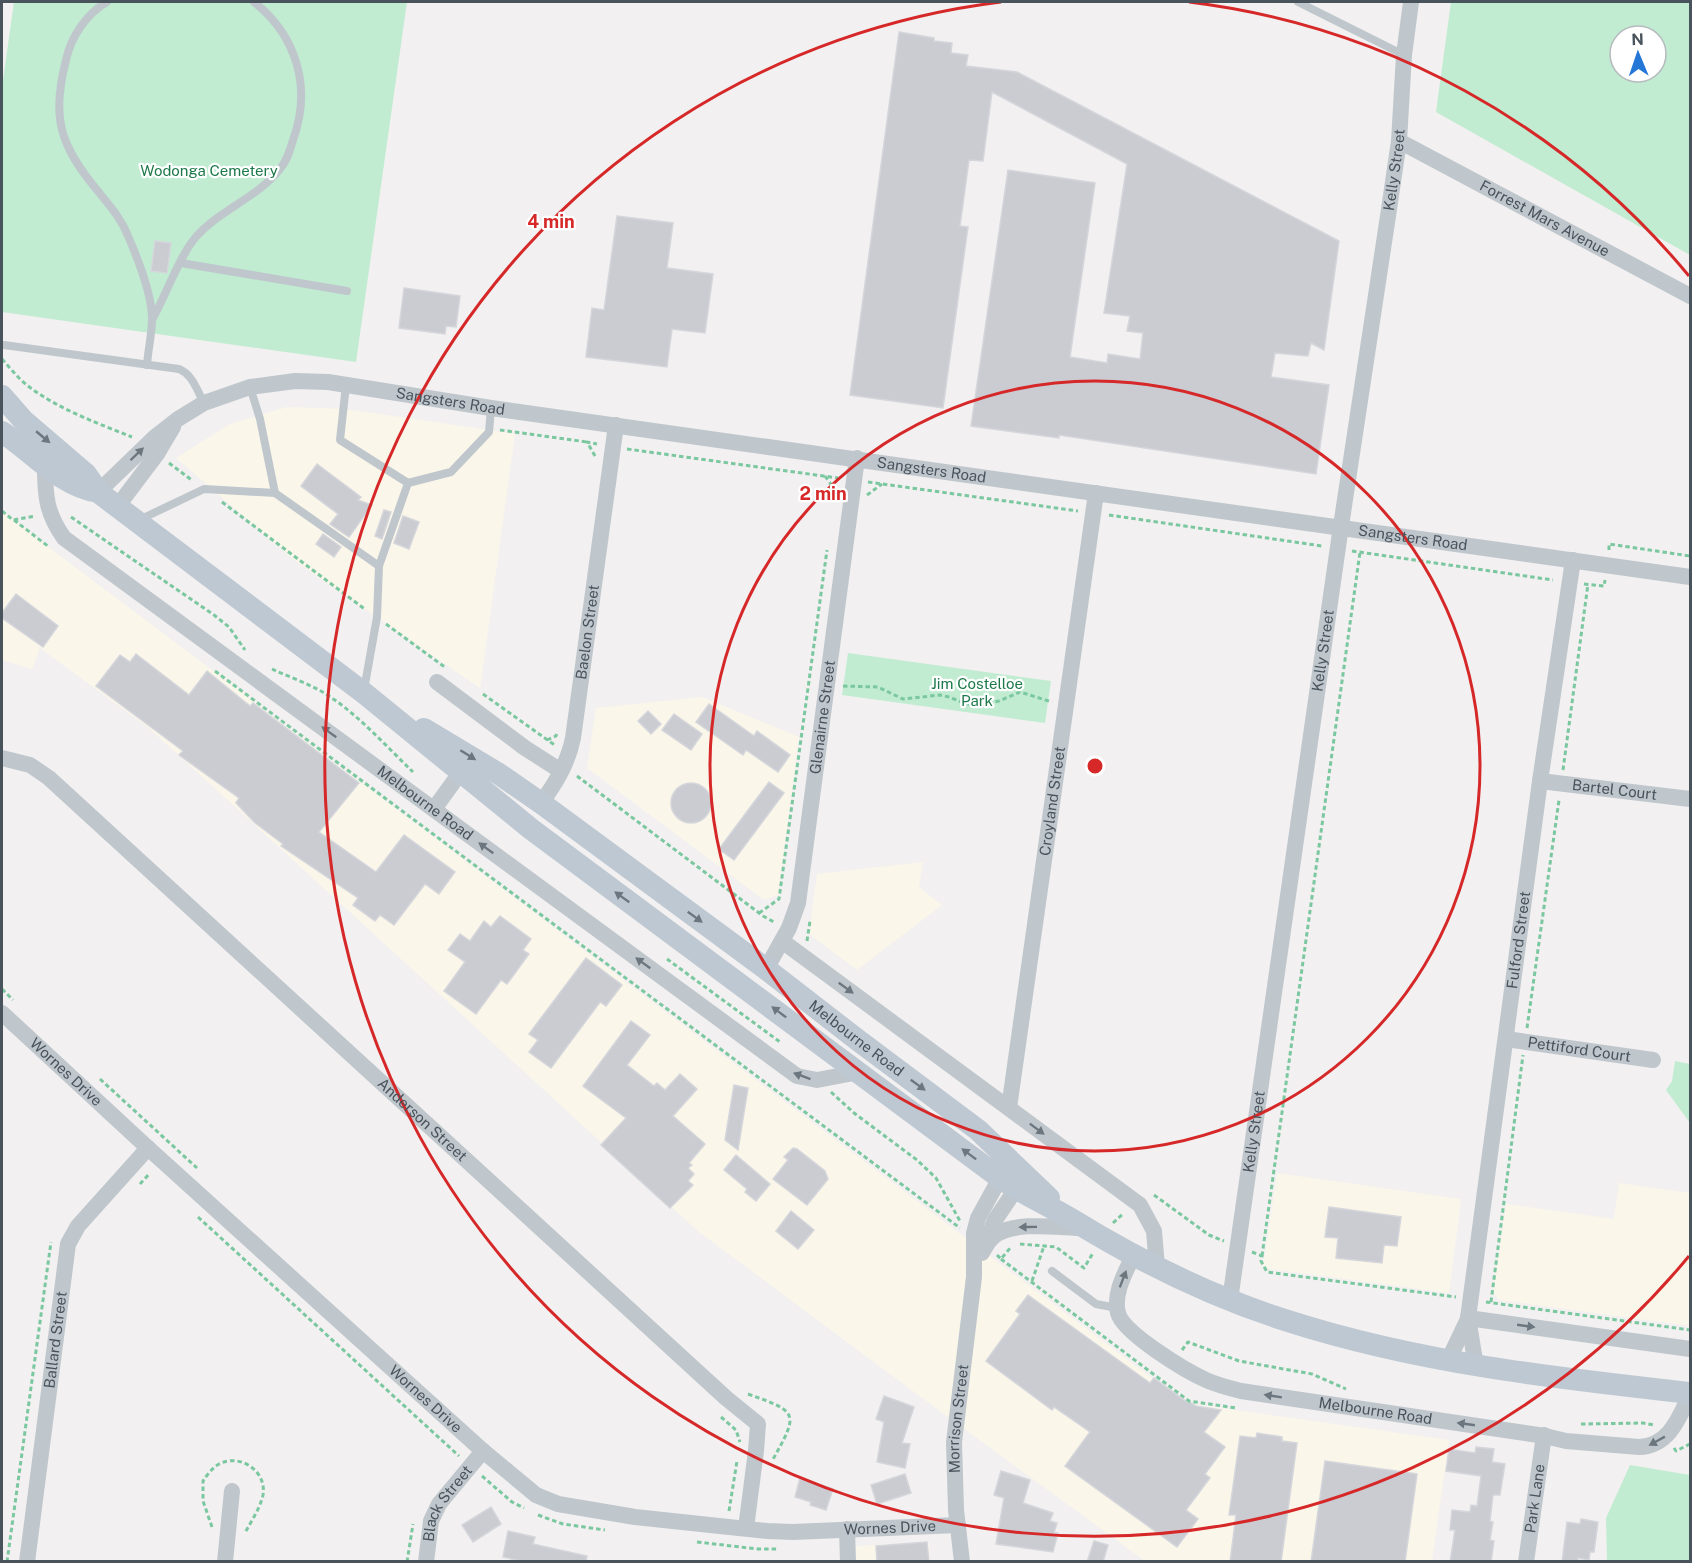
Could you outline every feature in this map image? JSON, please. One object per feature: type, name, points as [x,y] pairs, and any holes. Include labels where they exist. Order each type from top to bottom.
[{"type":"main road","name":"Melbourne Road","points":[[2,396],[23,420],[86,474],[93,481],[98,492]]},
{"type":"main road","name":"Melbourne Road","points":[[2,432],[40,462],[78,486],[98,492],[363,693],[531,829],[852,1067],[1077,1223],[1133,1256],[1230,1300],[1288,1321],[1369,1344],[1476,1366],[1690,1394]]},
{"type":"main road","points":[[2,450],[40,462]]},
{"type":"main road","name":"Melbourne Road","points":[[363,693],[463,752],[540,803],[766,969],[978,1130],[1012,1179]]},
{"type":"main road","name":"Baelon Street","points":[[531,829],[540,803]]},
{"type":"main road","points":[[852,1067],[859,1041]]},
{"type":"street","name":"Kelly Street","points":[[1230,1300],[1398,141],[1404,55],[1411,2]]},
{"type":"street","name":"Forrest Mars Avenue","points":[[1398,141],[1690,296]]},
{"type":"street","name":"Sangsters Road","points":[[117,507],[152,449],[178,419],[204,403],[250,387],[295,381],[346,385],[491,408],[1690,577]]},
{"type":"street","name":"Baelon Street","points":[[540,803],[564,766],[576,722],[616,425]]},
{"type":"street","name":"Sangsters Road","points":[[98,492],[152,449]]},
{"type":"street","name":"Glenairne Street","points":[[766,969],[786,934],[798,903],[857,458]]},
{"type":"street","name":"Melbourne Road","points":[[40,462],[49,514],[63,538],[797,1076],[817,1080],[852,1067]]},
{"type":"street","name":"Croyland Street","points":[[1009,1108],[1096,493]]},
{"type":"street","name":"Fulford Street","points":[[1448,1361],[1468,1318],[1471,1299],[1540,781],[1573,560]]},
{"type":"street","points":[[437,682],[536,755],[564,766]]},
{"type":"street","name":"Anderson Street","points":[[2,758],[30,765],[49,778],[726,1398],[758,1424],[747,1521]]},
{"type":"street","points":[[434,809],[460,773]]},
{"type":"street","name":"Bartel Court","points":[[1540,781],[1690,799]]},
{"type":"street","points":[[786,934],[1009,1108],[1140,1205],[1154,1231],[1157,1267]]},
{"type":"street","name":"Wornes Drive","points":[[2,1013],[142,1154],[518,1482],[536,1495],[558,1503],[635,1517],[747,1521],[793,1532],[958,1524]]},
{"type":"street","name":"Pettiford Court","points":[[1506,1039],[1653,1060]]},
{"type":"street","name":"Ballard Street","points":[[27,1562],[68,1244],[78,1226],[142,1154]]},
{"type":"street","name":"Morrison Street","points":[[974,1277],[1012,1179]]},
{"type":"street","name":"Morrison Street","points":[[962,1562],[956,1503],[954,1430],[974,1277],[973,1238],[982,1208],[1012,1179]]},
{"type":"street","name":"Morrison Street","points":[[982,1252],[991,1239],[1007,1230],[1077,1223]]},
{"type":"street","points":[[1117,1308],[1120,1285],[1133,1256]]},
{"type":"street","name":"Melbourne Road","points":[[1117,1308],[1119,1318],[1128,1330],[1174,1362],[1208,1381],[1256,1394],[1544,1435],[1566,1441],[1639,1447],[1650,1445],[1666,1436],[1674,1427],[1690,1394]]},
{"type":"street","points":[[1468,1318],[1690,1349]]},
{"type":"street","name":"Fulford Street","points":[[1468,1318],[1476,1366]]},
{"type":"street","name":"Park Lane","points":[[1526,1562],[1544,1435]]},
{"type":"street","name":"Black Street","points":[[426,1562],[431,1521],[435,1512],[483,1451]]},
{"type":"street","points":[[225,1562],[232,1491]]},
{"type":"street","points":[[847,1529],[848,1562]]},
{"type":"lane","points":[[107,2],[87,18],[76,33],[67,52],[59,93],[61,134],[76,164],[119,217],[128,234],[145,281],[153,318],[147,365]]},
{"type":"lane","points":[[153,318],[191,244],[200,233],[257,190],[280,169],[288,155],[298,127],[302,105],[296,60],[286,38],[270,16],[254,2]]},
{"type":"lane","points":[[1298,2],[1404,55]]},
{"type":"lane","points":[[181,263],[347,291]]},
{"type":"lane","points":[[4,345],[183,371],[192,379],[204,403]]},
{"type":"lane","points":[[346,385],[340,440],[408,483],[451,472],[489,432],[491,408]]},
{"type":"lane","points":[[250,387],[261,419],[275,493]]},
{"type":"lane","points":[[363,693],[377,617],[379,566],[408,483]]},
{"type":"lane","points":[[136,521],[204,489],[275,493],[379,566]]},
{"type":"lane","points":[[1052,1271],[1096,1304],[1117,1308]]},
{"type":"path","points":[[2,359],[27,386],[48,399],[97,423],[135,438],[152,449],[452,672]]},
{"type":"path","points":[[489,429],[1604,586],[1609,544],[1690,556]]},
{"type":"path","points":[[587,442],[595,455],[594,467]]},
{"type":"path","points":[[825,476],[835,489],[834,501]]},
{"type":"path","points":[[13,520],[51,548]]},
{"type":"path","points":[[759,913],[779,899],[827,548]]},
{"type":"path","points":[[1360,552],[1261,1261],[1267,1272],[1690,1330]]},
{"type":"path","points":[[1491,1302],[1588,584]]},
{"type":"path","points":[[213,670],[966,1233]]},
{"type":"path","points":[[842,686],[878,687],[903,699],[940,695],[977,706],[999,701],[1015,693],[1025,692],[1066,704]]},
{"type":"path","points":[[481,693],[555,745],[564,766],[577,776],[786,934],[807,942]]},
{"type":"path","points":[[547,740],[556,736],[558,724]]},
{"type":"path","points":[[2,989],[14,1000]]},
{"type":"path","points":[[93,1073],[198,1169]]},
{"type":"path","points":[[135,1190],[150,1173],[142,1154]]},
{"type":"path","points":[[1150,1192],[1209,1235],[1262,1256]]},
{"type":"path","points":[[194,1214],[502,1494],[528,1509]]},
{"type":"path","points":[[1032,1281],[1044,1246]]},
{"type":"path","points":[[1174,1362],[1188,1342],[1239,1361],[1312,1374],[1349,1390]]},
{"type":"path","points":[[716,1412],[736,1430],[740,1442]]},
{"type":"path","points":[[1578,1424],[1643,1423],[1653,1425],[1666,1436],[1676,1451],[1690,1444]]},
{"type":"path","points":[[738,1454],[729,1512],[747,1521]]},
{"type":"path","points":[[536,1514],[563,1524],[611,1531]]},
{"type":"path","points":[[690,1541],[758,1549],[786,1549]]},
{"type":"shaded area","points":[[287,407],[346,409],[515,434],[480,688],[298,563],[176,458],[230,424]]},
{"type":"shaded area","points":[[2,512],[1185,1403],[1449,1440],[1432,1561],[1145,1561],[933,1406],[699,1232],[150,729],[40,648],[32,669],[2,660]]},
{"type":"shaded area","points":[[702,697],[799,737],[778,895],[764,900],[587,768],[596,708]]},
{"type":"shaded area","points":[[923,862],[919,887],[942,905],[857,970],[809,934],[817,874]]},
{"type":"shaded area","points":[[1277,1173],[1461,1199],[1449,1293],[1263,1268]]},
{"type":"shaded area","points":[[1619,1183],[1690,1193],[1690,1326],[1499,1300],[1493,1292],[1506,1204],[1614,1219]]},
{"type":"shaded area","points":[[929,1542],[930,1561],[856,1561],[855,1546]]},
{"type":"green space","name":"Wodonga Cemetery","points":[[14,2],[407,2],[356,362],[2,312],[2,87]]},
{"type":"green space","points":[[1451,2],[1690,2],[1690,255],[1436,112]]},
{"type":"green space","name":"Jim Costelloe Park","points":[[848,653],[1051,681],[1045,723],[842,695]]},
{"type":"green space","points":[[1675,1061],[1690,1064],[1690,1123],[1666,1090],[1672,1081]]},
{"type":"green space","points":[[1630,1465],[1690,1475],[1690,1561],[1607,1561],[1606,1518]]},
{"type":"building","points":[[899,32],[952,43],[951,53],[968,55],[966,66],[1017,72],[1339,241],[1324,350],[1311,343],[1308,356],[1275,353],[1271,377],[1329,385],[1316,474],[1059,435],[1059,438],[971,426],[1008,170],[1095,183],[1070,357],[1107,363],[1108,354],[1140,359],[1143,333],[1127,331],[1130,316],[1104,313],[1127,164],[992,92],[983,161],[969,160],[960,226],[968,227],[943,408],[850,395]]},
{"type":"building","points":[[617,216],[673,223],[667,268],[713,274],[705,333],[672,329],[667,367],[586,357],[592,308],[604,310]]},
{"type":"building","points":[[155,241],[171,243],[167,273],[151,271]]},
{"type":"building","points":[[404,288],[460,296],[456,327],[446,326],[445,334],[399,328]]},
{"type":"building","points":[[317,464],[361,497],[358,500],[372,505],[349,537],[330,524],[338,514],[301,486]]},
{"type":"building","points":[[384,510],[391,512],[382,539],[375,536]]},
{"type":"building","points":[[403,516],[419,522],[409,549],[394,543]]},
{"type":"building","points":[[323,534],[341,547],[334,557],[316,544]]},
{"type":"building","points":[[16,594],[58,626],[43,647],[2,618],[2,613]]},
{"type":"building","points":[[136,654],[189,695],[207,671],[250,706],[253,703],[359,783],[319,832],[376,872],[404,835],[455,872],[439,894],[425,884],[394,925],[380,915],[375,921],[353,905],[358,898],[281,846],[283,844],[254,822],[236,803],[239,798],[179,755],[183,751],[96,686],[120,655],[130,662]]},
{"type":"building","points":[[709,704],[754,736],[757,731],[790,755],[778,772],[746,750],[743,755],[696,722]]},
{"type":"building","points":[[648,711],[661,724],[651,734],[638,721]]},
{"type":"building","points":[[674,714],[702,734],[691,750],[662,730]]},
{"type":"building","points":[[769,782],[784,793],[734,860],[719,849]]},
{"type":"building","points":[[691,783],[699,784],[705,789],[710,795],[710,811],[705,817],[699,822],[691,823],[683,822],[677,817],[672,811],[671,803],[672,795],[677,789],[683,784]]},
{"type":"building","points":[[500,916],[531,939],[523,950],[529,954],[507,984],[501,980],[476,1014],[444,991],[465,962],[448,950],[460,934],[470,941],[484,921],[491,927]]},
{"type":"building","points":[[586,958],[622,985],[606,1006],[600,1002],[551,1068],[529,1052],[538,1040],[529,1034]]},
{"type":"building","points":[[631,1021],[650,1035],[627,1065],[654,1086],[657,1083],[665,1090],[680,1074],[697,1089],[673,1116],[705,1144],[689,1163],[692,1165],[688,1168],[694,1174],[688,1181],[693,1185],[670,1208],[601,1145],[626,1118],[583,1086]]},
{"type":"building","points":[[734,1085],[748,1088],[738,1150],[725,1140]]},
{"type":"building","points":[[793,1148],[825,1171],[828,1179],[807,1205],[773,1179],[788,1160],[784,1157]]},
{"type":"building","points":[[736,1155],[770,1184],[756,1201],[745,1192],[747,1189],[724,1170]]},
{"type":"building","points":[[1329,1207],[1401,1217],[1397,1246],[1384,1245],[1382,1263],[1336,1258],[1338,1238],[1325,1237]]},
{"type":"building","points":[[791,1211],[814,1230],[798,1249],[776,1231]]},
{"type":"building","points":[[1028,1295],[1150,1383],[1154,1378],[1187,1402],[1196,1406],[1221,1410],[1204,1432],[1225,1447],[1205,1474],[1210,1478],[1186,1510],[1198,1519],[1177,1547],[1065,1466],[1090,1432],[1054,1407],[1052,1410],[986,1361],[1020,1314],[1016,1311]]},
{"type":"building","points":[[884,1396],[914,1407],[902,1443],[910,1444],[905,1468],[877,1462],[884,1422],[876,1419]]},
{"type":"building","points":[[1257,1433],[1282,1437],[1282,1441],[1297,1443],[1281,1562],[1230,1562],[1236,1515],[1229,1515],[1240,1436],[1256,1438]]},
{"type":"building","points":[[1476,1447],[1494,1449],[1492,1462],[1505,1464],[1500,1495],[1493,1495],[1490,1540],[1494,1541],[1491,1562],[1450,1562],[1455,1530],[1450,1530],[1452,1510],[1470,1512],[1471,1505],[1477,1506],[1481,1476],[1446,1471],[1449,1449],[1475,1453]]},
{"type":"building","points":[[1325,1461],[1417,1474],[1405,1562],[1311,1562]]},
{"type":"building","points":[[1001,1471],[1030,1480],[1023,1503],[1053,1513],[1050,1521],[1057,1523],[1054,1533],[1058,1533],[1053,1552],[996,1544],[1004,1498],[994,1495]]},
{"type":"building","points":[[905,1474],[911,1493],[877,1504],[871,1485]]},
{"type":"building","points":[[800,1478],[833,1489],[826,1510],[795,1497]]},
{"type":"building","points":[[491,1507],[501,1524],[473,1542],[462,1525]]},
{"type":"building","points":[[1581,1519],[1598,1522],[1594,1552],[1590,1552],[1589,1560],[1578,1558],[1578,1562],[1562,1562],[1567,1522],[1580,1524]]},
{"type":"building","points":[[508,1531],[535,1537],[533,1544],[587,1556],[586,1562],[525,1562],[503,1557]]},
{"type":"building","points":[[1094,1541],[1108,1545],[1103,1562],[1087,1562]]},
{"type":"building","points":[[927,1542],[929,1562],[877,1562],[876,1546]]}]
